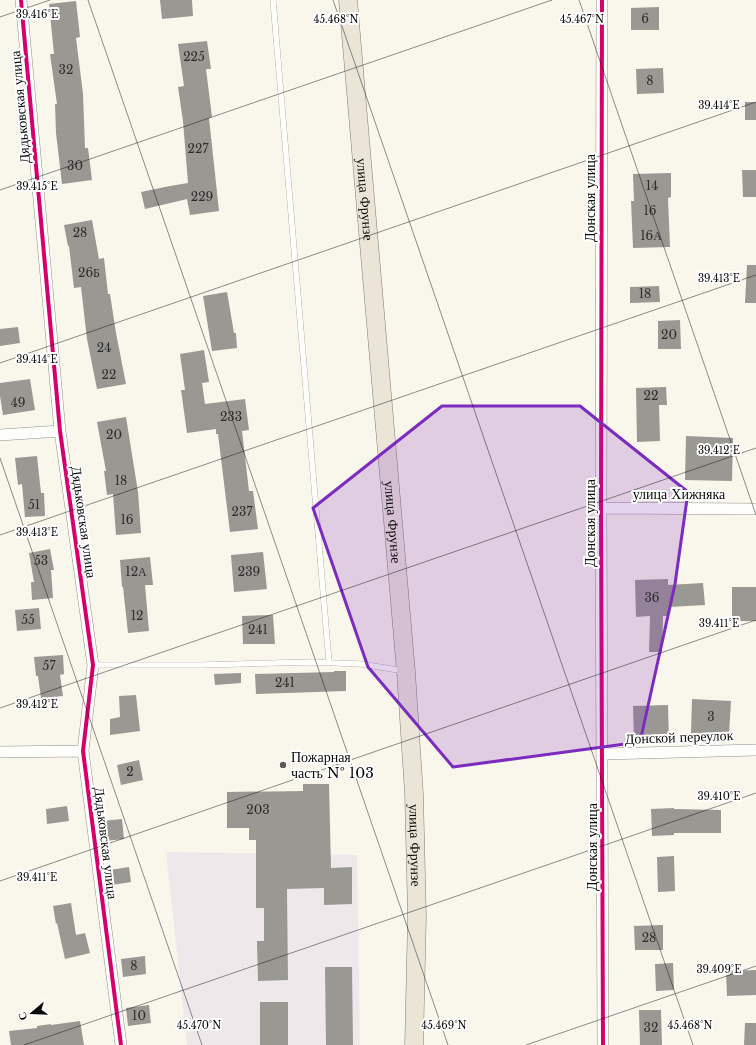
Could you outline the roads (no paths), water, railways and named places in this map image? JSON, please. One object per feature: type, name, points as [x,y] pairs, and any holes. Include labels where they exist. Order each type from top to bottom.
[{"type":"main road","name":"улица Фрунзе","points":[[348,0],[406,672],[414,801],[416,916],[414,1045]]},
{"type":"street","name":"Дядьковская улица","points":[[21,0],[60,431],[93,665],[83,751],[121,1045]]},
{"type":"street","name":"Донская улица","points":[[602,0],[601,508],[603,1045]]},
{"type":"street","points":[[0,435],[60,431]]},
{"type":"street","name":"улица Хижняка","points":[[601,508],[756,510]]},
{"type":"street","name":"Донской переулок","points":[[603,754],[756,750]]},
{"type":"street","points":[[0,752],[83,751]]},
{"type":"lane","points":[[273,0],[329,662]]},
{"type":"lane","points":[[93,665],[202,665],[329,662],[361,664],[406,672]]},
{"type":"place","name":"Пожарная часть № 103","points":[[283,765]]}]
